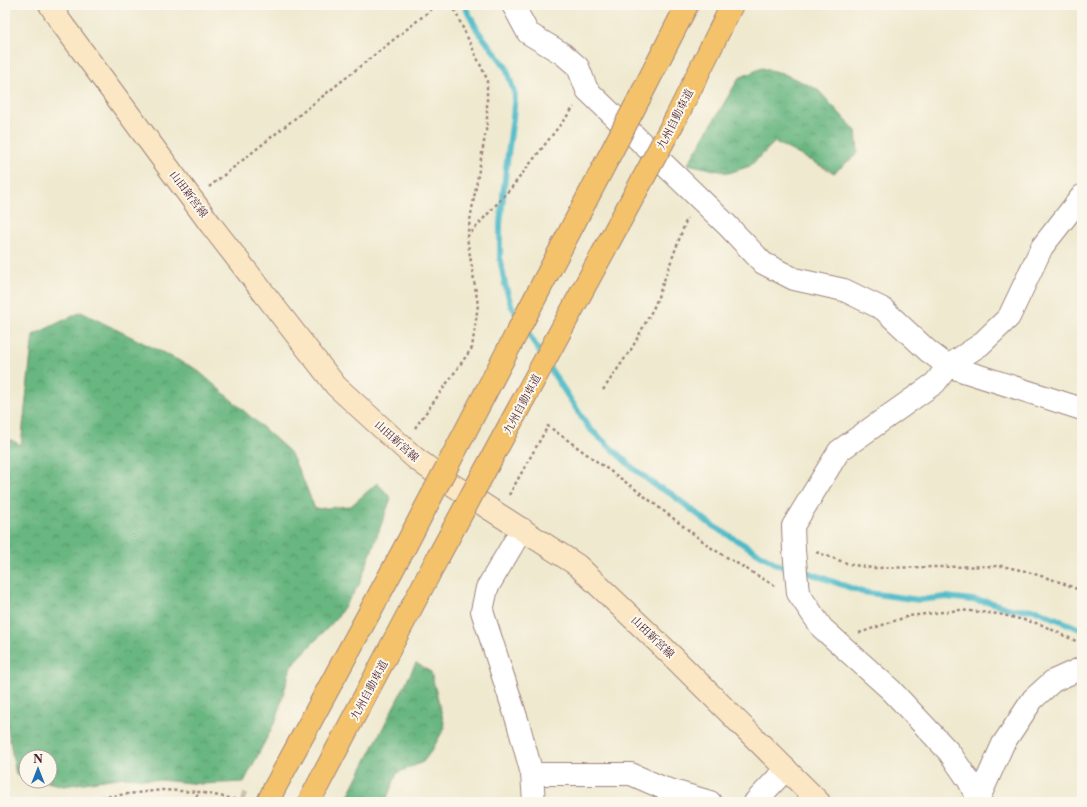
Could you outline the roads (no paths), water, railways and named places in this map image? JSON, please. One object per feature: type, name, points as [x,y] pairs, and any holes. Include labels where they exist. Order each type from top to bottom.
[{"type":"highway","points":[[268,802],[406,545],[687,5]]},
{"type":"highway","name":"九州自動車道","points":[[309,802],[677,116],[732,5]]},
{"type":"main road","name":"山田新宮線","points":[[50,5],[60,21],[193,199],[336,386],[415,458],[442,478],[498,515],[577,565],[664,648],[819,802]]},
{"type":"street","points":[[513,5],[528,32],[563,54],[578,67],[587,90],[727,225],[763,263],[794,279],[844,290],[883,309],[928,352],[948,366],[1082,409]]},
{"type":"street","points":[[978,801],[969,781],[949,752],[891,690],[822,628],[797,590],[793,526],[839,451],[935,383],[948,366],[980,345],[1009,317],[1042,247],[1082,196]]},
{"type":"street","points":[[522,530],[487,588],[482,611],[518,723],[532,774],[534,802]]},
{"type":"street","points":[[978,801],[1003,744],[1033,699],[1053,681],[1082,668]]},
{"type":"street","points":[[755,802],[786,769]]},
{"type":"street","points":[[532,774],[631,774],[663,788],[710,802]]},
{"type":"waterway","points":[[464,5],[478,31],[506,67],[515,95],[500,225],[500,258],[511,305],[520,319]]},
{"type":"waterway","points":[[525,328],[542,356]]},
{"type":"waterway","points":[[547,364],[589,428],[633,468],[658,487],[670,493],[713,526],[778,565],[792,568]]},
{"type":"waterway","points":[[801,570],[862,592],[919,600],[946,597],[989,602],[1011,609],[1036,610],[1082,630]]},
{"type":"tunnel","points":[[239,800],[244,802]]}]
